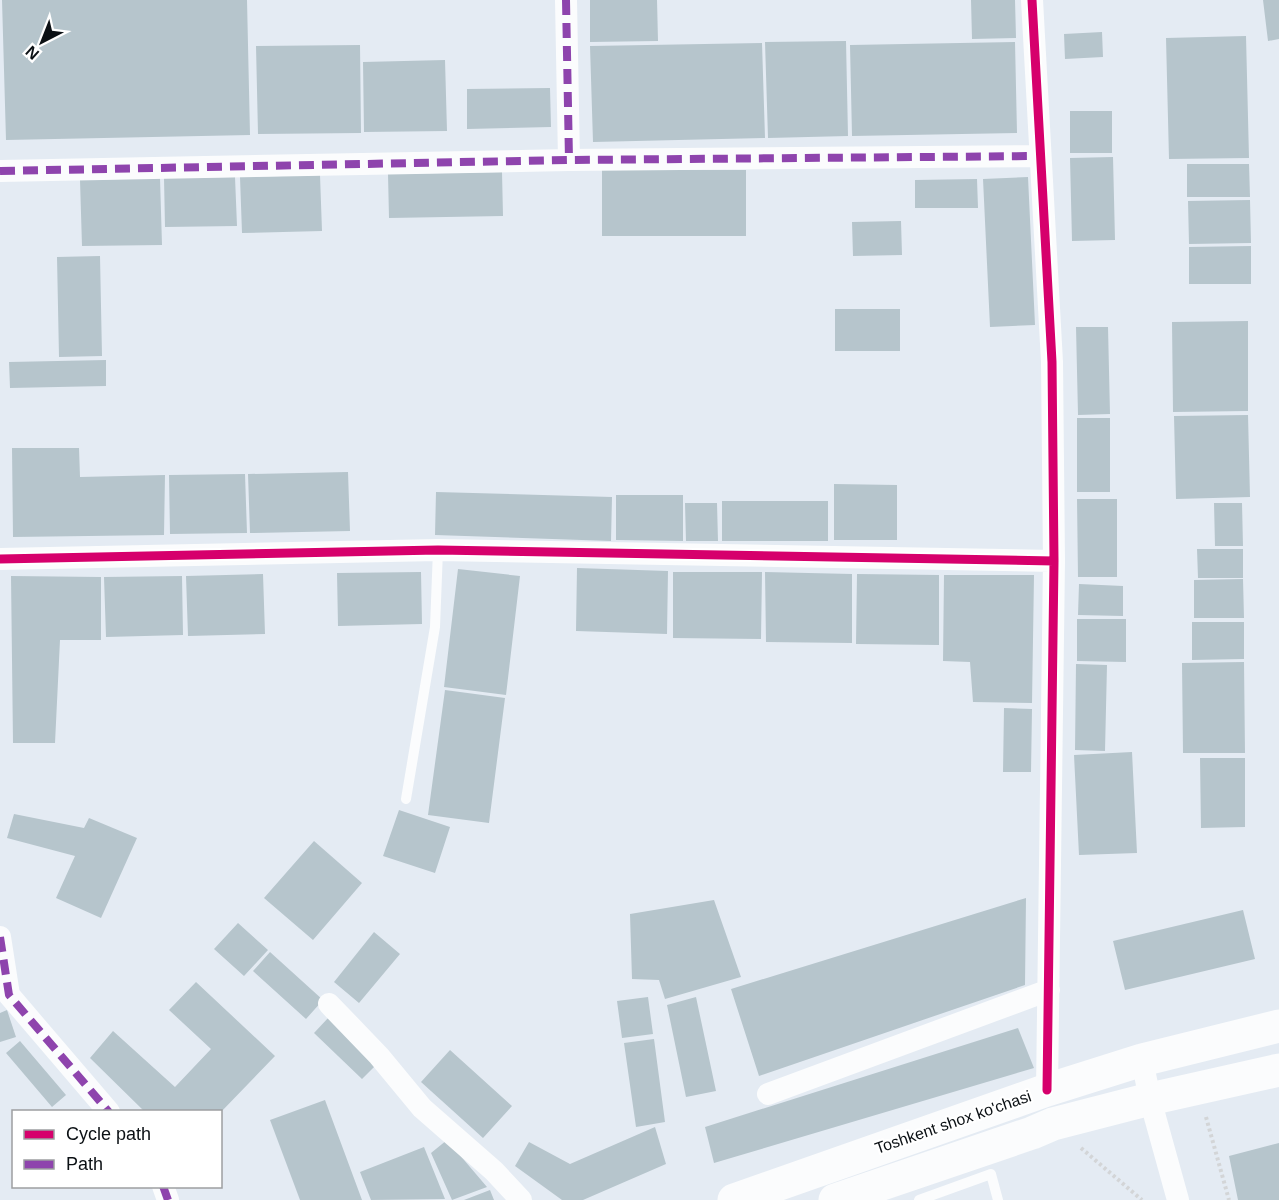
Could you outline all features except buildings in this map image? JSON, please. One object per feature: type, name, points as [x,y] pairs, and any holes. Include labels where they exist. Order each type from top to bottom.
[{"type":"main road","name":"Toshkent shox ko'chasi","points":[[734,1200],[1047,1090],[1142,1060],[1279,1026]]},
{"type":"main road","name":"Toshkent shox ko'chasi","points":[[835,1200],[1053,1124],[1279,1070]]},
{"type":"street","points":[[566,0],[569,160]]},
{"type":"street","points":[[1032,0],[1052,362],[1054,561],[1047,1090]]},
{"type":"street","points":[[0,171],[569,160],[1040,156]]},
{"type":"street","points":[[0,559],[438,550],[1054,561]]},
{"type":"street","points":[[0,937],[4,996],[107,1110]]},
{"type":"street","points":[[768,1094],[1048,990]]},
{"type":"street","points":[[329,1004],[379,1056],[422,1108],[494,1171],[521,1200]]},
{"type":"street","points":[[1142,1060],[1150,1099],[1178,1200]]},
{"type":"lane","points":[[406,799],[435,627],[438,550]]},
{"type":"lane","points":[[920,1200],[948,1195],[991,1174],[998,1200]]},
{"type":"path","points":[[1198,1088],[1229,1200]]},
{"type":"path","points":[[1053,1124],[1142,1200]]},
{"type":"marked path","points":[[566,0],[569,160]]},
{"type":"marked path","points":[[0,171],[569,160],[1040,156]]},
{"type":"marked path","points":[[0,937],[9,995],[107,1110]]},
{"type":"marked path","points":[[164,1188],[168,1200]]},
{"type":"cycle path","points":[[1032,0],[1052,362],[1054,561],[1047,1090]]},
{"type":"cycle path","points":[[0,559],[438,550],[1054,561]]}]
